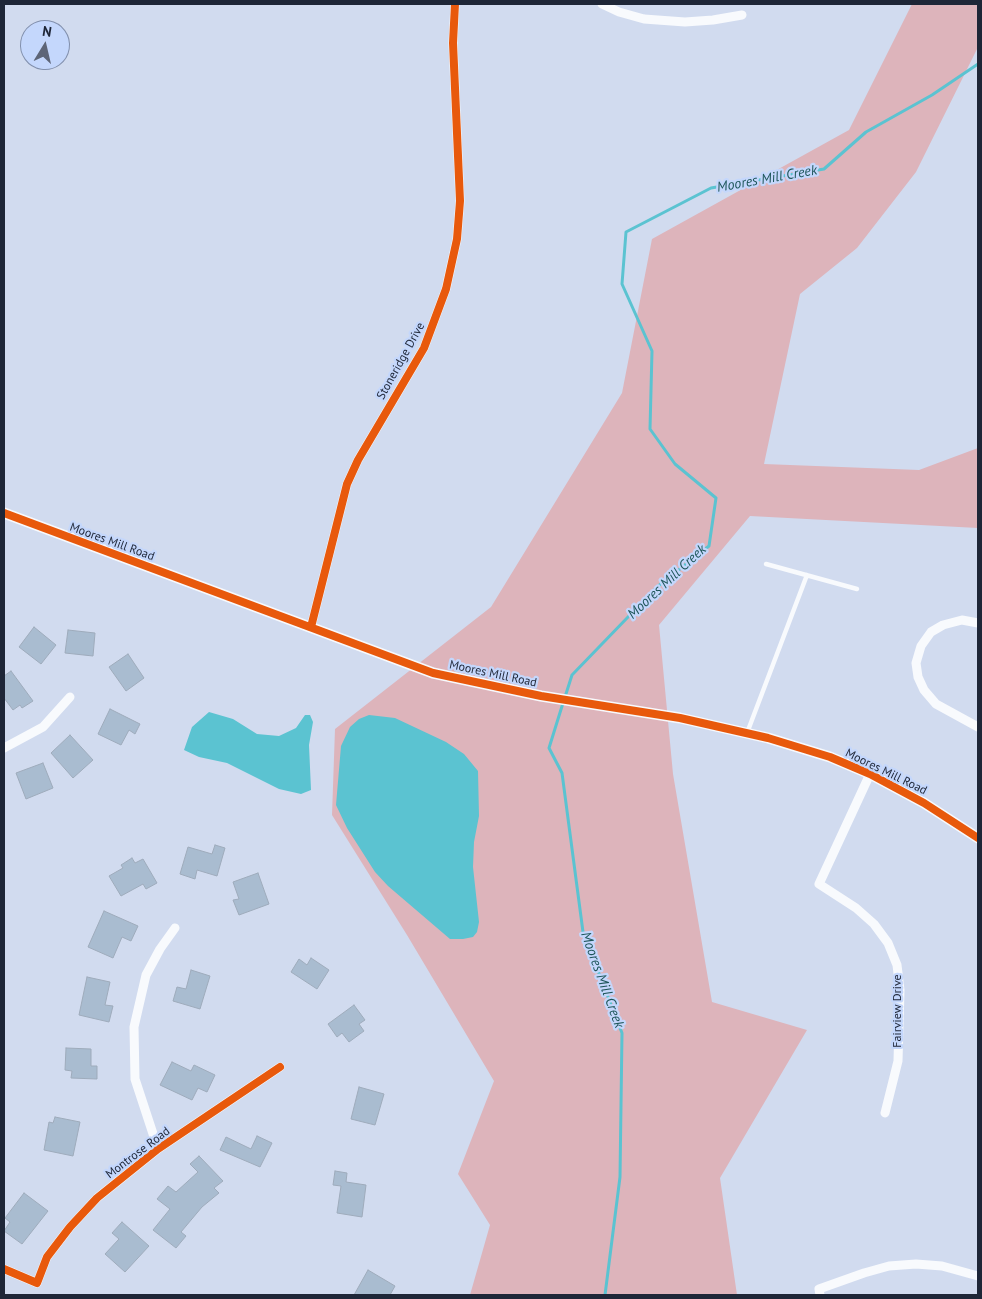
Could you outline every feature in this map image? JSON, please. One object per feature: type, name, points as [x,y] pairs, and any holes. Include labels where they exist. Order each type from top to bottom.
[{"type":"street","name":"Stoneridge Drive","points":[[311,627],[347,484],[358,460],[424,348],[446,289],[456,239],[460,201],[452,43],[455,4]]},
{"type":"street","points":[[602,4],[619,12],[644,19],[686,22],[742,15]]},
{"type":"street","name":"Moores Mill Road","points":[[4,513],[433,673],[541,696],[680,718],[747,733],[830,757],[870,774],[924,803],[978,838]]},
{"type":"street","points":[[978,622],[962,620],[943,625],[931,632],[921,646],[916,663],[918,677],[924,690],[936,704],[978,727]]},
{"type":"street","points":[[4,748],[43,727],[70,697]]},
{"type":"street","name":"Fairview Drive","points":[[870,774],[819,884],[856,908],[874,924],[888,943],[897,964],[900,990],[898,1060],[885,1113]]},
{"type":"street","points":[[158,1149],[135,1079],[134,1034],[146,975],[160,949],[175,928]]},
{"type":"street","name":"Montrose Road","points":[[4,1269],[37,1283],[47,1257],[70,1227],[97,1198],[158,1149],[280,1067]]},
{"type":"street","points":[[820,1295],[819,1289],[864,1272],[889,1266],[916,1264],[942,1266],[978,1276]]},
{"type":"lane","points":[[766,564],[857,589]]},
{"type":"lane","points":[[747,733],[807,575]]},
{"type":"shaded area","points":[[912,4],[978,4],[978,47],[916,172],[857,248],[800,294],[764,464],[919,470],[978,448],[978,528],[750,516],[659,625],[673,774],[712,1002],[807,1030],[720,1178],[737,1295],[470,1295],[490,1225],[458,1174],[494,1081],[407,935],[332,815],[335,729],[491,607],[622,393],[652,239],[849,130]]},
{"type":"water","points":[[209,712],[233,719],[257,734],[279,736],[296,728],[305,715],[310,715],[313,722],[309,745],[311,790],[301,794],[279,789],[227,763],[199,757],[184,750],[192,727]]},
{"type":"water","points":[[369,715],[395,718],[446,742],[464,754],[478,771],[479,816],[474,842],[473,867],[479,922],[477,932],[473,937],[450,939],[388,886],[375,872],[347,828],[336,805],[341,746],[350,727],[359,719]]},
{"type":"building","points":[[34,627],[56,645],[41,664],[19,647]]},
{"type":"building","points":[[68,630],[95,633],[93,656],[65,653]]},
{"type":"building","points":[[128,654],[144,678],[126,691],[109,667]]},
{"type":"building","points":[[11,671],[33,701],[22,708],[20,705],[13,710],[4,698],[4,676]]},
{"type":"building","points":[[110,709],[140,724],[135,734],[129,730],[121,745],[98,734]]},
{"type":"building","points":[[70,735],[93,760],[73,778],[51,753]]},
{"type":"building","points":[[43,763],[53,788],[26,799],[16,773]]},
{"type":"building","points":[[215,845],[225,848],[217,876],[197,870],[195,879],[180,874],[188,847],[212,854]]},
{"type":"building","points":[[132,858],[135,863],[143,859],[157,883],[146,889],[143,884],[121,896],[109,876],[123,868],[121,865]]},
{"type":"building","points":[[258,873],[269,904],[239,915],[233,900],[239,899],[233,882]]},
{"type":"building","points":[[104,911],[138,926],[131,941],[122,937],[113,958],[88,947]]},
{"type":"building","points":[[311,958],[329,970],[317,989],[291,972],[299,959],[307,965]]},
{"type":"building","points":[[191,970],[210,976],[200,1009],[173,1001],[177,987],[186,989]]},
{"type":"building","points":[[87,977],[110,982],[105,1005],[113,1006],[109,1022],[79,1015]]},
{"type":"building","points":[[354,1005],[365,1020],[359,1024],[364,1031],[349,1042],[342,1033],[337,1037],[328,1024]]},
{"type":"building","points":[[66,1048],[91,1049],[91,1066],[97,1066],[97,1079],[71,1078],[72,1071],[65,1070]]},
{"type":"building","points":[[172,1062],[191,1071],[194,1065],[215,1075],[207,1092],[198,1088],[192,1100],[160,1085]]},
{"type":"building","points":[[359,1087],[384,1094],[375,1125],[351,1119]]},
{"type":"building","points":[[55,1117],[80,1122],[73,1156],[44,1150],[49,1122],[53,1123]]},
{"type":"building","points":[[257,1136],[272,1143],[260,1167],[220,1150],[226,1137],[251,1149]]},
{"type":"building","points":[[199,1156],[223,1181],[214,1188],[219,1193],[202,1207],[181,1232],[186,1236],[176,1248],[153,1230],[170,1209],[157,1199],[168,1186],[176,1192],[198,1172],[190,1164]]},
{"type":"building","points":[[335,1171],[347,1173],[346,1182],[366,1185],[362,1217],[337,1213],[341,1186],[333,1185]]},
{"type":"building","points":[[24,1193],[48,1211],[22,1244],[4,1231],[10,1222],[5,1218]]},
{"type":"building","points":[[122,1222],[149,1246],[125,1272],[105,1254],[119,1239],[112,1233]]},
{"type":"building","points":[[368,1270],[395,1286],[390,1295],[354,1295]]},
{"type":"waterway","name":"Moores Mill Creek","points":[[565,697],[572,675],[657,587],[709,546],[716,498],[675,464],[650,429],[652,351],[622,284],[626,232],[711,188],[824,169],[866,132],[932,95],[978,64]]},
{"type":"waterway","name":"Moores Mill Creek","points":[[563,703],[549,748],[562,773],[583,932],[622,1033],[620,1177],[605,1295]]},
{"type":"cycle path","points":[[311,627],[347,484],[358,460],[424,348],[446,289],[457,239],[460,201],[453,43],[455,4]]},
{"type":"cycle path","points":[[4,513],[433,673],[541,696],[680,718],[768,738],[830,757],[870,774],[924,803],[978,838]]},
{"type":"cycle path","points":[[4,1269],[37,1283],[47,1257],[70,1227],[97,1198],[158,1149],[280,1067]]}]
